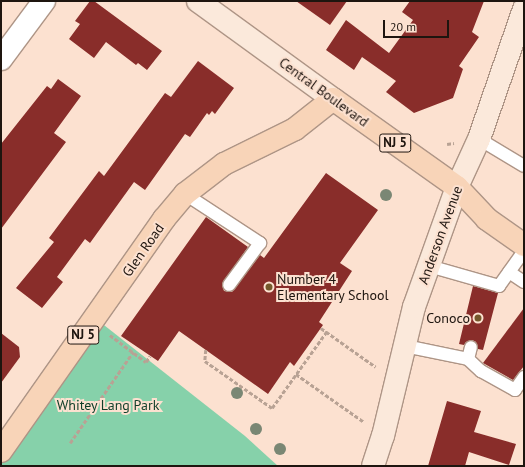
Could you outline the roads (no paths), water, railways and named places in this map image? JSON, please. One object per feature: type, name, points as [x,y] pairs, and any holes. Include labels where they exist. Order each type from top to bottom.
[{"type":"main road","name":"Central Boulevard","points":[[198,1],[457,187],[487,219],[524,245]]},
{"type":"main road","name":"Anderson Avenue","points":[[373,466],[383,436],[405,346],[429,266],[457,187],[479,138],[524,10]]},
{"type":"main road","name":"Glen Road","points":[[1,451],[164,219],[185,194],[224,164],[295,129],[333,99]]},
{"type":"street","points":[[1,59],[44,1]]},
{"type":"lane","points":[[479,138],[524,166]]},
{"type":"lane","points":[[185,194],[260,243],[228,286]]},
{"type":"lane","points":[[429,266],[487,286],[499,286],[524,251]]},
{"type":"lane","points":[[509,272],[524,282]]},
{"type":"lane","points":[[405,346],[469,353],[481,371],[515,390],[524,377]]},
{"type":"place","name":"Number 4 Elementary School","points":[[269,287]]},
{"type":"place","name":"Conoco","points":[[478,318]]},
{"type":"park label","name":"Whitey Lang Park","points":[[108,405]]}]
